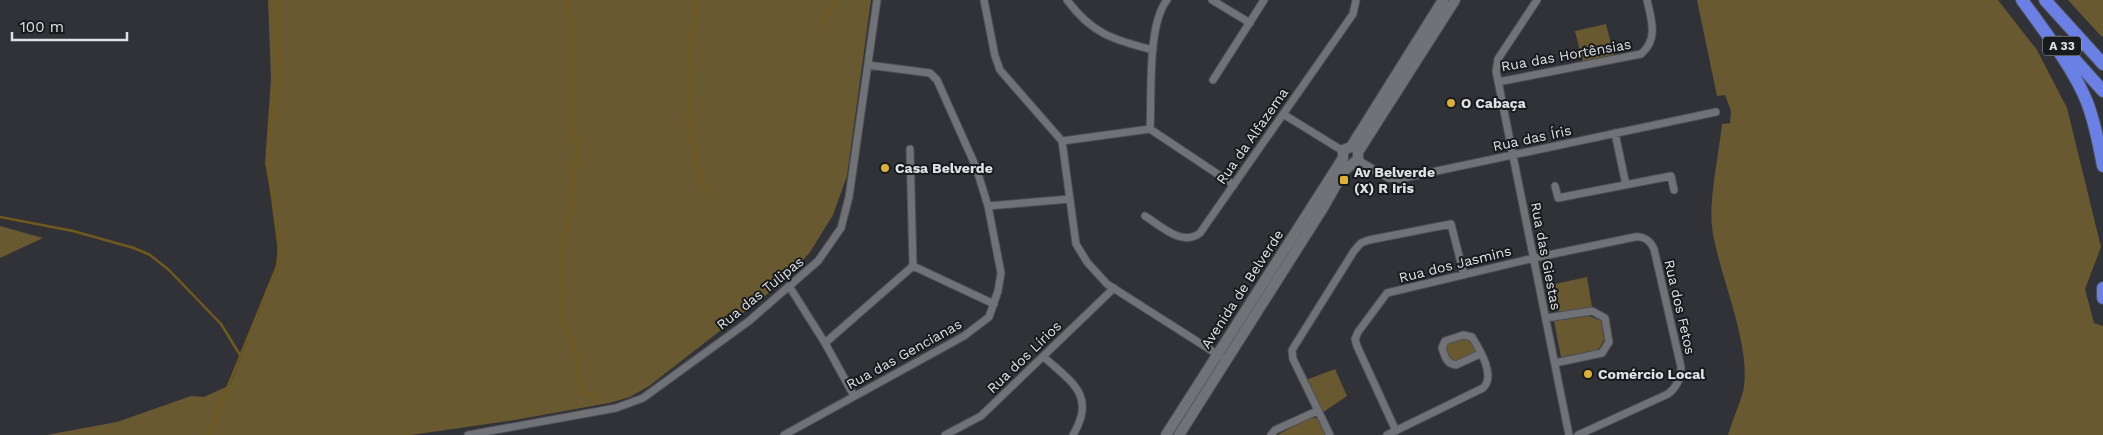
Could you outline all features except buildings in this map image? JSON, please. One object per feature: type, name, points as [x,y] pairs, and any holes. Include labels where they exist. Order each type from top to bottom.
[{"type":"highway","name":"A 33","points":[[2023,0],[2103,91]]},
{"type":"highway","points":[[2023,0],[2047,34],[2086,100],[2098,133],[2103,166]]},
{"type":"highway","name":"A 33","points":[[2045,0],[2103,64]]},
{"type":"highway","points":[[2103,288],[2103,298]]},
{"type":"main road","name":"Avenida de Belverde","points":[[1179,435],[1323,208],[1351,155],[1443,0]]},
{"type":"main road","name":"Avenida de Belverde","points":[[1166,435],[1217,354],[1455,0]]},
{"type":"street","name":"Rua das Tulipas","points":[[469,435],[616,408],[643,398],[749,321],[818,261],[841,228],[849,196],[877,0]]},
{"type":"street","points":[[984,0],[995,56],[1000,70],[1062,142],[1076,244],[1087,262],[1107,284],[1227,360]]},
{"type":"street","points":[[1067,0],[1091,27],[1118,41],[1153,50]]},
{"type":"street","points":[[1150,130],[1153,50],[1157,20],[1167,0]]},
{"type":"street","points":[[1212,0],[1250,24]]},
{"type":"street","points":[[1213,80],[1264,0]]},
{"type":"street","name":"Rua da Alfazema","points":[[1145,216],[1182,238],[1193,238],[1200,233],[1353,14],[1356,0]]},
{"type":"street","points":[[1528,0],[1536,2]]},
{"type":"street","name":"Rua das Hortênsias","points":[[1536,2],[1498,59],[1496,68],[1498,82],[1642,54],[1653,36],[1647,0]]},
{"type":"street","name":"Rua das Gencianas","points":[[784,435],[964,336],[989,317],[998,291],[1001,273],[988,206],[976,167],[937,80],[930,73],[868,65]]},
{"type":"street","name":"Rua das Giestas","points":[[1498,82],[1569,435]]},
{"type":"street","name":"Rua das Íris","points":[[1283,114],[1388,178],[1399,179],[1716,112]]},
{"type":"street","points":[[1062,142],[1150,130],[1234,185]]},
{"type":"street","points":[[1616,133],[1626,185]]},
{"type":"street","points":[[910,149],[913,266]]},
{"type":"street","points":[[1555,186],[1558,198],[1671,176],[1674,190]]},
{"type":"street","points":[[988,206],[1070,199]]},
{"type":"street","points":[[1330,435],[1293,359],[1292,350],[1361,243],[1452,224],[1464,275]]},
{"type":"street","name":"Rua dos Fetos","points":[[1534,258],[1635,237],[1645,238],[1654,249],[1681,367],[1678,382],[1668,394],[1578,435]]},
{"type":"street","name":"Rua dos Jasmins","points":[[1396,431],[1356,346],[1355,339],[1358,332],[1387,293],[1534,258]]},
{"type":"street","points":[[825,343],[913,266]]},
{"type":"street","points":[[913,266],[994,304]]},
{"type":"street","points":[[789,286],[825,343],[854,396]]},
{"type":"street","name":"Rua dos Lírios","points":[[945,435],[981,416],[1114,288]]},
{"type":"street","points":[[1546,318],[1592,311],[1605,318],[1609,342],[1602,353],[1555,363]]},
{"type":"street","points":[[1387,435],[1485,386],[1489,374],[1480,354],[1473,339],[1466,335],[1446,340],[1442,346],[1447,361],[1454,365],[1480,354]]},
{"type":"street","points":[[1044,357],[1077,387],[1083,402],[1081,422],[1073,435]]},
{"type":"street","points":[[1271,435],[1275,430],[1318,411]]},
{"type":"shaded area","points":[[268,0],[871,0],[847,176],[833,215],[810,252],[788,278],[649,386],[630,397],[609,403],[515,420],[411,435],[46,435],[117,422],[191,396],[204,397],[230,385],[277,268],[278,233],[265,163],[271,79]]},
{"type":"shaded area","points":[[1697,0],[1998,0],[2037,50],[2067,108],[2101,247],[2085,289],[2094,323],[2103,326],[2103,435],[1728,435],[1743,392],[1745,374],[1739,332],[1715,246],[1711,216],[1722,124],[1730,123],[1731,111],[1725,95],[1717,96]]},
{"type":"shaded area","points":[[2068,0],[2103,0],[2103,37],[2100,35]]},
{"type":"shaded area","points":[[1606,24],[1614,55],[1583,63],[1575,31]]},
{"type":"shaded area","points":[[0,226],[43,238],[0,258]]},
{"type":"shaded area","points":[[1587,277],[1592,307],[1556,311],[1549,306],[1546,286]]},
{"type":"shaded area","points":[[1589,316],[1601,321],[1604,340],[1598,350],[1561,357],[1554,321]]},
{"type":"shaded area","points":[[1461,337],[1471,340],[1476,353],[1456,363],[1448,359],[1445,344]]},
{"type":"shaded area","points":[[1335,369],[1347,396],[1322,413],[1306,380]]},
{"type":"shaded area","points":[[1312,417],[1319,419],[1327,435],[1277,435]]},
{"type":"waterway","points":[[208,435],[277,266],[279,250],[268,167],[269,136],[278,70],[277,0]]},
{"type":"waterway","points":[[569,0],[571,46],[570,113],[577,147],[571,211],[561,254],[562,298],[560,308],[561,316],[574,343],[578,378],[582,391],[599,398]]},
{"type":"waterway","points":[[698,0],[689,50],[691,89],[687,120],[705,195]]},
{"type":"waterway","points":[[822,27],[835,0]]},
{"type":"waterway","points":[[0,217],[73,231],[134,248],[150,255],[169,270],[221,324],[240,355]]},
{"type":"place","name":"O Cabaça","points":[[1451,103]]},
{"type":"place","name":"Casa Belverde","points":[[885,168]]},
{"type":"place","name":"Av Belverde (X) R Iris","points":[[1344,180]]},
{"type":"place","name":"Comércio Local","points":[[1588,374]]}]
